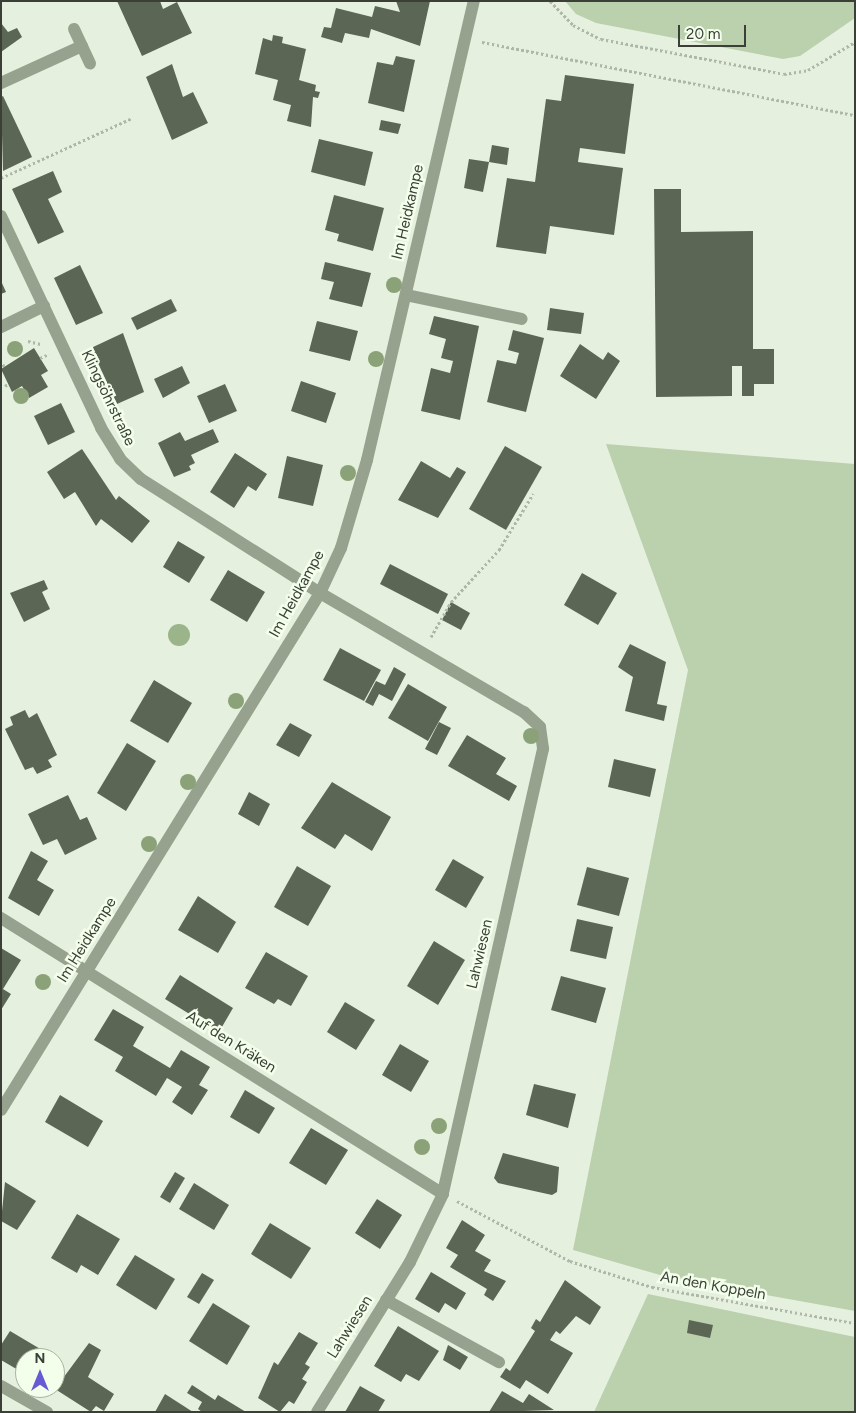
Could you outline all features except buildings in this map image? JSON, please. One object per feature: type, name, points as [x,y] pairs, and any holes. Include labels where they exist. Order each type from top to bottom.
[{"type":"street","name":"Im Heidkampe","points":[[1,1110],[320,593],[341,548],[356,500],[406,295],[474,1]]},
{"type":"street","points":[[74,29],[90,64]]},
{"type":"street","points":[[1,84],[82,46]]},
{"type":"street","name":"Klingsöhrstraße","points":[[1,216],[120,459],[168,498],[320,593]]},
{"type":"street","points":[[406,295],[522,319]]},
{"type":"street","points":[[1,327],[44,306]]},
{"type":"street","name":"Lahwiesen","points":[[317,1412],[386,1300],[443,1194],[543,749],[540,727],[524,712],[320,593]]},
{"type":"street","name":"Auf den Kräken","points":[[1,918],[443,1194]]},
{"type":"street","points":[[386,1300],[499,1362]]},
{"type":"street","points":[[1,1386],[27,1407],[47,1412]]},
{"type":"path","points":[[550,1],[573,25],[601,39],[784,74],[808,70],[855,42]]},
{"type":"path","points":[[465,39],[855,115]]},
{"type":"path","points":[[1,178],[132,118]]},
{"type":"path","points":[[422,653],[451,602],[499,550],[533,494]]},
{"type":"path","name":"An den Koppeln","points":[[443,1194],[570,1261],[652,1287],[855,1323]]},
{"type":"shaded area","points":[[565,1],[855,1],[855,18],[800,56],[783,59],[596,23],[576,14]]},
{"type":"shaded area","points":[[606,444],[855,464],[855,1311],[667,1277],[573,1250],[688,670]]},
{"type":"shaded area","points":[[179,624],[187,627],[190,635],[187,643],[179,646],[171,643],[168,635],[171,627]]},
{"type":"shaded area","points":[[648,1294],[855,1337],[855,1412],[594,1412]]}]
